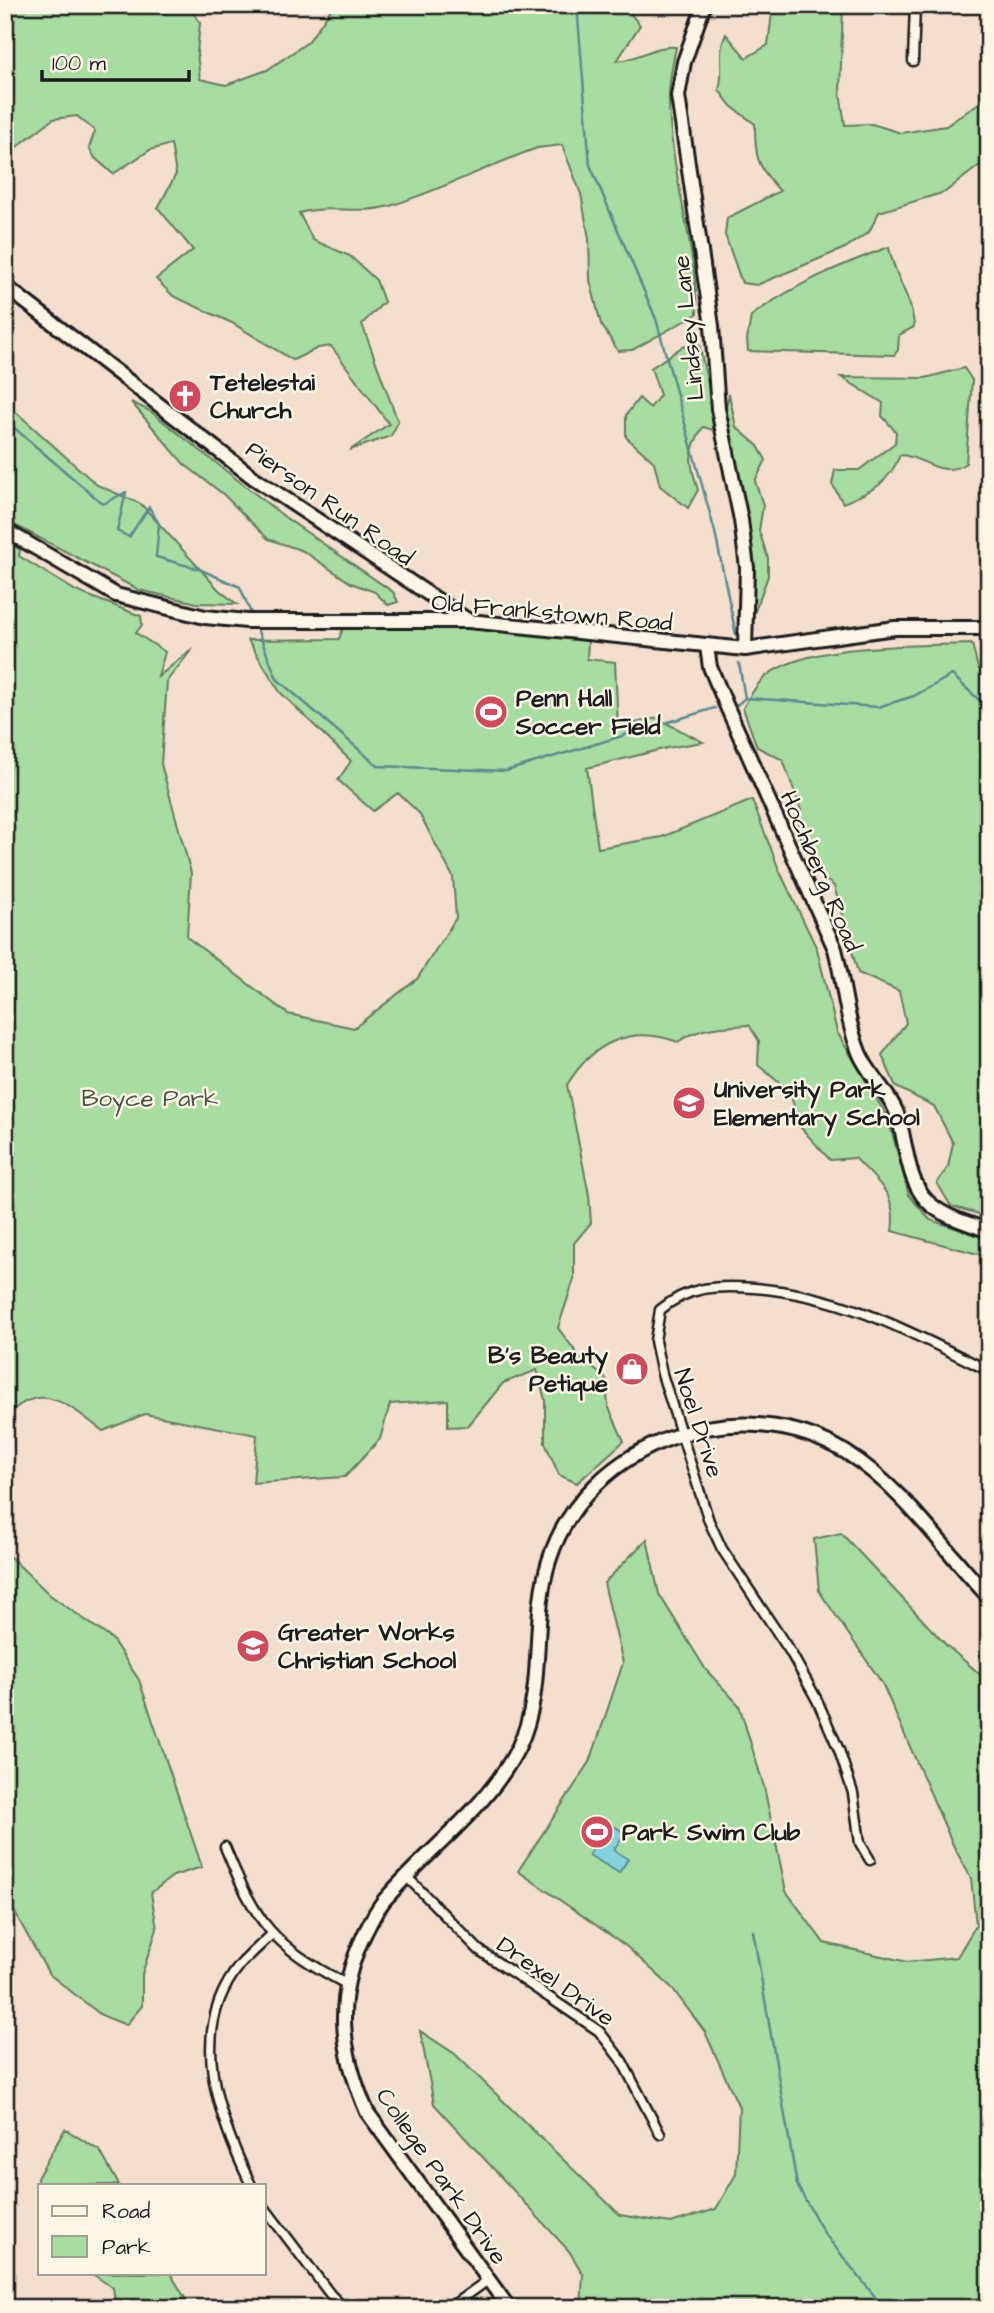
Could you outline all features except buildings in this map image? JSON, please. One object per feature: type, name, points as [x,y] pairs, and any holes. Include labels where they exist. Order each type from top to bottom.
[{"type":"street","name":"Lindsey Lane","points":[[704,5],[684,62],[678,96],[712,326],[718,409],[747,568],[745,649]]},
{"type":"street","points":[[913,61],[915,5]]},
{"type":"street","name":"Pierson Run Road","points":[[5,286],[115,368],[254,478],[469,621]]},
{"type":"street","name":"Old Frankstown Road","points":[[5,530],[116,595],[205,617],[254,621],[469,621],[707,648],[745,649],[895,628],[989,628]]},
{"type":"street","name":"Hochberg Road","points":[[707,648],[710,667],[727,707],[835,948],[856,1045],[895,1110],[916,1188],[928,1202],[948,1215],[989,1231]]},
{"type":"street","name":"Noel Drive","points":[[870,1860],[860,1843],[853,1793],[839,1749],[817,1700],[791,1653],[722,1549],[709,1521],[662,1374],[655,1341],[660,1310],[677,1296],[695,1289],[761,1288],[796,1291],[829,1299],[892,1323],[989,1371]]},
{"type":"street","name":"College Park Drive","points":[[509,2308],[368,2112],[355,2083],[347,2052],[343,2015],[346,1984],[370,1923],[386,1897],[485,1797],[519,1746],[535,1693],[543,1588],[549,1561],[570,1518],[609,1472],[641,1450],[682,1433],[719,1425],[761,1425],[798,1431],[836,1447],[874,1474],[989,1597]]},
{"type":"street","points":[[225,1847],[242,1888],[272,1934],[300,1959],[346,1984]]},
{"type":"street","name":"Drexel Drive","points":[[407,1877],[480,1950],[599,2031],[622,2061],[660,2134]]},
{"type":"street","points":[[251,2184],[228,2133],[215,2091],[211,2042],[213,2021],[228,1984],[241,1964],[272,1934]]},
{"type":"street","points":[[266,2210],[322,2284],[344,2308]]},
{"type":"street","points":[[449,2308],[488,2280]]},
{"type":"green space","points":[[5,5],[188,5],[200,23],[197,53],[200,79],[226,85],[267,70],[308,42],[334,5],[587,5],[592,8],[623,5],[640,25],[617,61],[660,48],[676,47],[669,87],[670,128],[696,287],[697,314],[632,350],[618,351],[601,324],[590,280],[589,239],[581,194],[562,145],[537,148],[390,206],[367,210],[321,209],[299,213],[313,240],[350,256],[376,280],[384,302],[362,324],[398,422],[391,436],[350,450],[389,424],[331,346],[318,348],[293,360],[232,323],[173,296],[156,279],[193,250],[158,208],[176,174],[171,144],[150,150],[113,174],[95,158],[89,148],[95,131],[77,116],[53,119],[5,156]]},
{"type":"green space","points":[[773,5],[843,5],[840,92],[845,125],[872,124],[901,133],[946,126],[989,96],[989,158],[945,192],[879,212],[869,232],[845,248],[757,285],[742,283],[725,235],[727,218],[780,191],[766,175],[759,161],[755,124],[731,106],[719,90],[721,55],[726,34],[746,58],[768,45]]},
{"type":"green space","points":[[889,247],[910,306],[914,327],[899,335],[898,350],[894,355],[748,351],[751,316],[817,277]]},
{"type":"green space","points":[[699,344],[711,398],[713,430],[703,427],[694,444],[691,465],[698,490],[688,508],[660,486],[654,462],[626,437],[626,415],[639,398],[650,408],[660,395],[651,368],[682,347]]},
{"type":"green space","points":[[964,368],[972,380],[966,463],[957,468],[940,468],[900,455],[890,473],[878,486],[843,503],[832,484],[835,470],[859,470],[895,443],[896,432],[882,416],[883,403],[841,377],[925,378]]},
{"type":"green space","points":[[729,394],[736,427],[758,446],[766,460],[755,481],[763,505],[759,531],[768,558],[768,576],[754,614],[747,520],[724,414]]},
{"type":"green space","points":[[131,402],[150,411],[286,518],[393,592],[398,602],[388,605],[375,592],[351,583],[303,551],[268,539],[223,494],[184,464]]},
{"type":"green space","points":[[16,412],[97,485],[141,504],[219,590],[237,604],[197,603],[139,590],[5,520],[5,415]]},
{"type":"green space","name":"Boyce Park","points":[[5,540],[20,550],[19,556],[76,591],[141,616],[142,625],[136,633],[165,652],[158,677],[193,648],[167,681],[161,764],[191,873],[187,937],[288,1014],[354,1028],[417,979],[456,918],[453,877],[419,813],[398,793],[373,811],[338,780],[351,761],[280,692],[248,640],[339,639],[344,626],[468,626],[588,640],[587,659],[615,662],[618,727],[657,718],[703,742],[587,768],[598,848],[662,837],[752,800],[780,872],[817,949],[837,1032],[888,1118],[909,1195],[930,1220],[989,1239],[989,1257],[892,1231],[892,1208],[878,1182],[855,1158],[830,1160],[792,1118],[796,1112],[789,1091],[758,1065],[759,1041],[749,1025],[703,1030],[678,1042],[644,1035],[629,1037],[614,1041],[588,1058],[567,1085],[589,1195],[591,1223],[574,1243],[574,1279],[558,1328],[580,1357],[606,1379],[608,1406],[624,1441],[577,1483],[559,1475],[545,1443],[545,1400],[537,1370],[503,1383],[468,1426],[448,1427],[448,1400],[390,1404],[380,1439],[345,1477],[253,1483],[257,1435],[145,1414],[103,1431],[66,1405],[43,1398],[18,1406],[5,1418]]},
{"type":"green space","points":[[972,644],[978,668],[989,675],[989,1217],[951,1206],[937,1183],[948,1167],[953,1143],[934,1106],[896,1087],[882,1055],[906,1023],[899,991],[858,973],[834,886],[810,868],[809,849],[797,833],[801,810],[783,760],[757,747],[743,708],[765,677],[807,657],[864,648]]},
{"type":"green space","points":[[841,1533],[946,1645],[989,1682],[989,2308],[581,2308],[583,2274],[569,2251],[434,2104],[420,2031],[455,2054],[620,2215],[671,2223],[716,2209],[736,2174],[739,2107],[705,2032],[672,1988],[626,1946],[518,1871],[590,1762],[623,1663],[604,1583],[647,1539],[659,1594],[706,1670],[739,1705],[764,1787],[786,1891],[824,1943],[908,1962],[957,1957],[976,1925],[971,1878],[954,1847],[882,1683],[819,1591],[814,1539]]},
{"type":"green space","points":[[5,1552],[50,1595],[112,1639],[139,1680],[202,1867],[173,1876],[151,1893],[157,1929],[142,1974],[142,2006],[126,2025],[101,2015],[49,1974],[5,1895]]},
{"type":"green space","points":[[65,2129],[100,2151],[118,2184],[38,2184],[38,2186],[37,2178]]},
{"type":"green space","points":[[92,2274],[171,2274],[191,2308],[116,2308],[113,2288]]},
{"type":"water","points":[[609,1823],[625,1833],[614,1850],[628,1859],[619,1873],[589,1855]]},
{"type":"waterway","points":[[577,5],[590,165],[656,319],[715,532],[736,635]]},
{"type":"waterway","points":[[5,420],[103,504],[126,492],[117,531],[129,537],[149,507],[159,524],[156,557],[199,569],[240,587],[253,618]]},
{"type":"waterway","points":[[255,624],[277,679],[378,766],[506,771],[715,708]]},
{"type":"waterway","points":[[739,663],[745,698]]},
{"type":"waterway","points":[[737,705],[745,698],[878,707],[914,696],[952,675],[989,709]]},
{"type":"waterway","points":[[753,1931],[797,2185],[824,2233],[884,2308]]},
{"type":"place","name":"Tetelestai Church","points":[[185,396]]},
{"type":"place","name":"Penn Hall Soccer Field","points":[[491,712]]},
{"type":"place","name":"University Park Elementary School","points":[[689,1103]]},
{"type":"place","name":"B's Beauty Petique","points":[[632,1369]]},
{"type":"place","name":"Greater Works Christian School","points":[[253,1646]]},
{"type":"place","name":"Park Swim Club","points":[[597,1832]]}]
